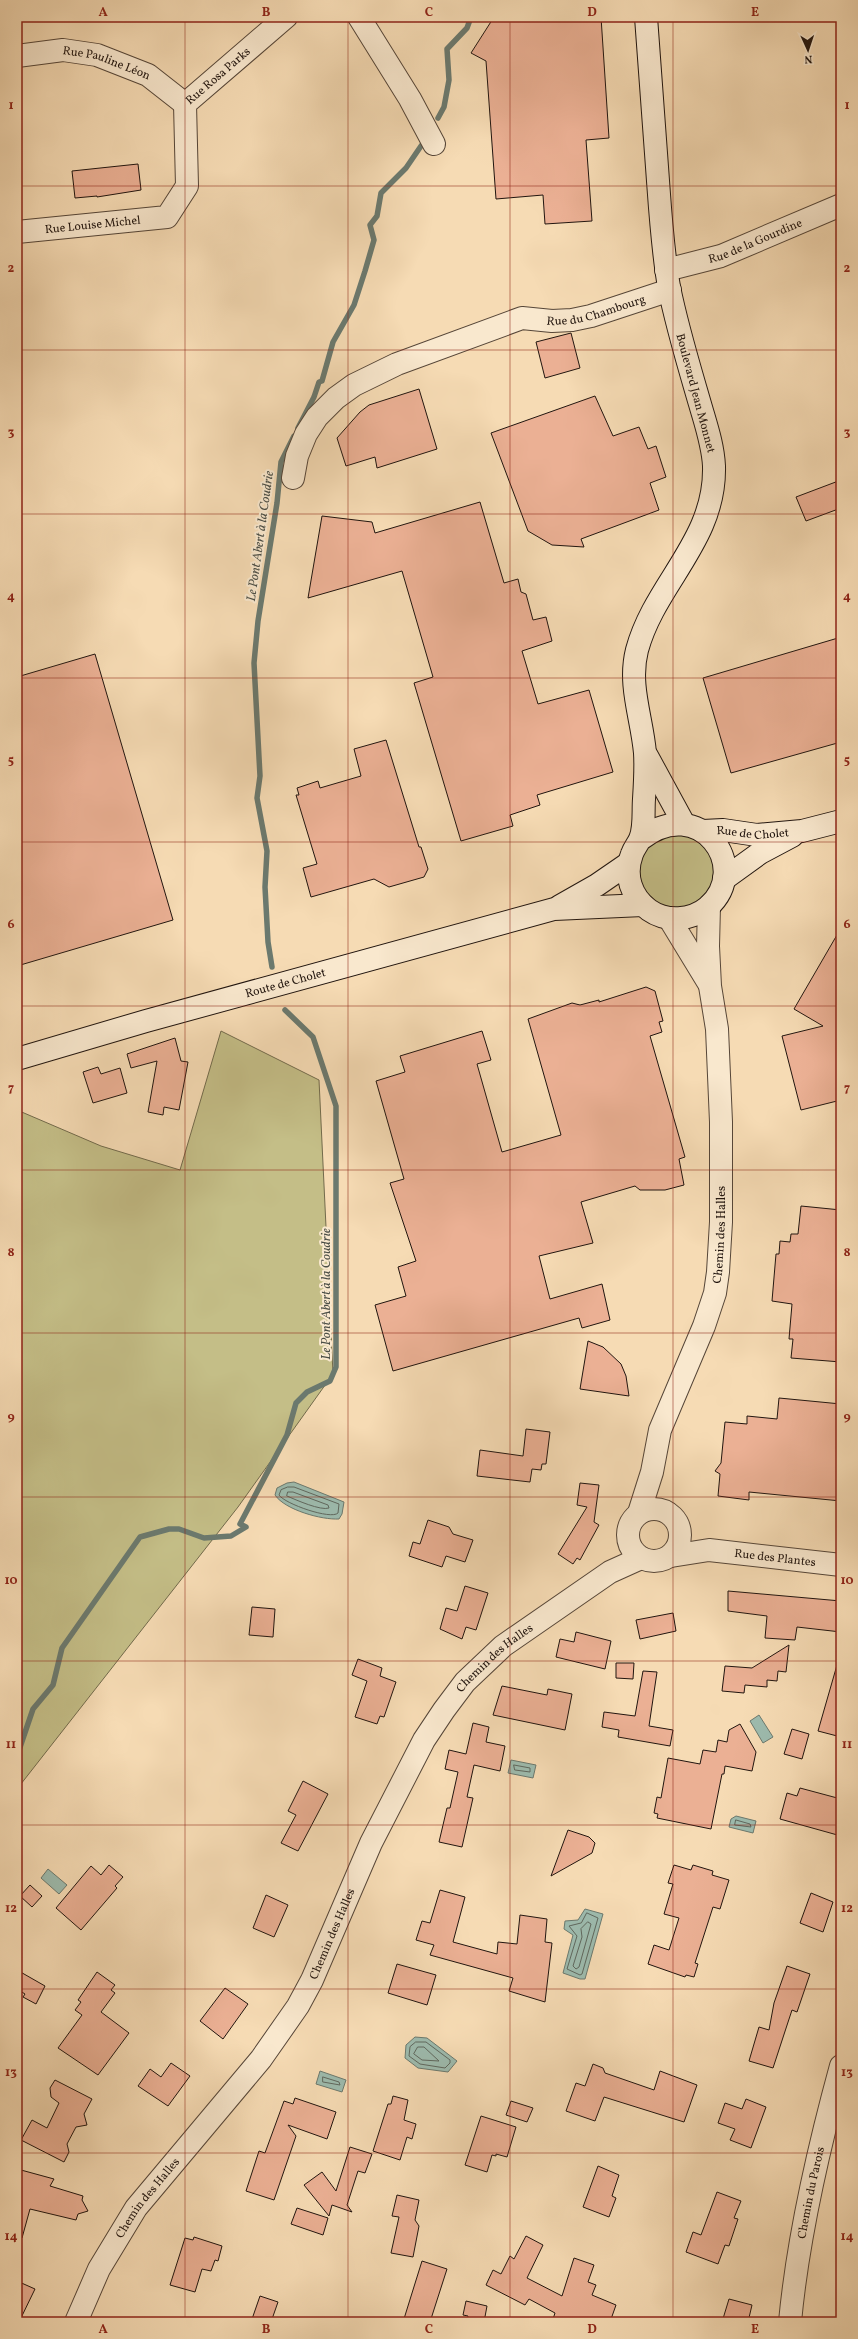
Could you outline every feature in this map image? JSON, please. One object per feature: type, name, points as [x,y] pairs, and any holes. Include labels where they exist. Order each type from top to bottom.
[{"type":"street","name":"Rue Rosa Parks","points":[[168,217],[187,186],[185,104],[286,17]]},
{"type":"street","points":[[359,17],[410,99],[434,144]]},
{"type":"street","name":"Boulevard Jean Monnet","points":[[645,751],[634,690],[636,652],[648,618],[692,549],[704,525],[713,484],[714,464],[710,440],[668,280],[661,234],[646,17]]},
{"type":"street","name":"Rue Pauline Léon","points":[[17,56],[63,50],[97,55],[148,75],[185,104]]},
{"type":"street","name":"Rue de la Gourdine","points":[[668,280],[841,205]]},
{"type":"street","name":"Rue Louise Michel","points":[[17,232],[168,217]]},
{"type":"street","name":"Rue du Chambourg","points":[[293,478],[297,456],[306,434],[313,423],[336,398],[354,385],[397,364],[522,318],[552,321],[572,320],[591,316],[668,280]]},
{"type":"street","points":[[645,751],[694,827],[713,840],[720,852],[724,865],[724,879],[718,894],[709,906],[690,916],[669,918],[655,914],[643,905],[631,886],[629,863],[633,850],[641,839],[653,829],[668,824],[694,827]]},
{"type":"street","points":[[641,839],[646,778],[645,751]]},
{"type":"street","name":"Rue de Cholet","points":[[724,879],[760,853],[802,832],[841,821]]},
{"type":"street","name":"Rue de Cholet","points":[[694,827],[757,835],[802,832]]},
{"type":"street","name":"Route de Cholet","points":[[554,909],[597,885],[629,863]]},
{"type":"street","name":"Route de Cholet","points":[[17,1059],[146,1021],[554,909],[643,905]]},
{"type":"street","name":"Chemin des Halles","points":[[639,1513],[652,1472],[660,1430],[704,1326],[714,1293],[718,1272],[721,1222],[721,1115],[717,1029],[710,986],[708,946],[709,906]]},
{"type":"street","name":"Chemin des Halles","points":[[669,918],[710,986]]},
{"type":"street","points":[[652,1472],[666,1512]]},
{"type":"street","points":[[652,1509],[666,1512],[674,1517],[680,1534],[678,1546],[671,1556],[662,1561],[651,1561],[641,1558],[633,1551],[628,1541],[628,1530],[632,1521],[639,1513],[652,1509]]},
{"type":"street","name":"Rue des Plantes","points":[[680,1534],[709,1550]]},
{"type":"street","name":"Chemin des Halles","points":[[610,1572],[628,1541]]},
{"type":"street","name":"Rue des Plantes","points":[[671,1556],[709,1550],[841,1565]]},
{"type":"street","name":"Chemin des Halles","points":[[76,2322],[98,2269],[136,2208],[261,2059],[298,2006],[312,1980],[371,1843],[424,1740],[444,1710],[466,1682],[503,1646],[610,1572],[641,1558]]},
{"type":"street","name":"Chemin du Parois","points":[[790,2322],[794,2283],[820,2143],[841,2066]]},
{"type":"shaded area","points":[[677,833],[691,836],[704,844],[712,857],[715,871],[712,885],[704,898],[691,906],[677,909],[663,906],[650,898],[642,885],[639,871],[642,857],[650,844],[663,836]]},
{"type":"shaded area","points":[[221,1031],[319,1080],[333,1374],[238,1507],[17,1789],[17,1110],[101,1146],[180,1170]]},
{"type":"water","points":[[294,1482],[344,1502],[342,1514],[339,1519],[323,1518],[304,1513],[287,1505],[275,1495],[277,1488],[287,1483]]},
{"type":"water","points":[[759,1715],[773,1737],[763,1743],[750,1721]]},
{"type":"water","points":[[511,1760],[536,1765],[533,1778],[508,1773]]},
{"type":"water","points":[[736,1816],[756,1821],[753,1833],[729,1827],[731,1819]]},
{"type":"water","points":[[48,1869],[67,1885],[59,1894],[41,1878]]},
{"type":"water","points":[[585,1909],[603,1914],[585,1979],[580,1979],[563,1973],[573,1935],[564,1929],[565,1921],[578,1920]]},
{"type":"water","points":[[415,2037],[427,2038],[457,2061],[448,2072],[418,2068],[405,2058],[406,2045]]},
{"type":"water","points":[[320,2071],[346,2080],[342,2092],[316,2084]]},
{"type":"building","points":[[494,17],[601,17],[609,138],[586,140],[592,221],[545,224],[543,195],[496,199],[486,61],[471,53]]},
{"type":"building","points":[[138,164],[141,190],[97,197],[75,198],[72,171]]},
{"type":"building","points":[[571,333],[580,368],[545,378],[536,342]]},
{"type":"building","points":[[419,389],[437,449],[377,468],[375,457],[346,466],[337,438],[360,412],[369,405]]},
{"type":"building","points":[[595,396],[613,436],[639,427],[648,449],[656,446],[666,477],[650,483],[659,510],[581,539],[584,547],[552,545],[528,531],[491,433]]},
{"type":"building","points":[[841,480],[841,508],[806,521],[796,497]]},
{"type":"building","points":[[480,502],[504,583],[518,579],[521,592],[526,594],[533,620],[546,617],[552,641],[522,651],[538,704],[589,690],[613,772],[537,795],[540,805],[510,815],[513,826],[461,841],[414,683],[433,677],[402,571],[308,598],[322,516],[372,522],[375,533]]},
{"type":"building","points":[[838,638],[841,649],[841,742],[731,773],[703,678]]},
{"type":"building","points":[[95,654],[173,920],[17,966],[17,677]]},
{"type":"building","points":[[386,740],[419,847],[421,847],[428,869],[424,877],[389,887],[374,879],[311,897],[303,868],[317,864],[296,795],[299,795],[297,788],[318,781],[320,788],[361,776],[354,749]]},
{"type":"building","points":[[841,928],[841,1100],[801,1110],[782,1036],[823,1026],[794,1009]]},
{"type":"building","points":[[646,987],[655,991],[663,1021],[659,1022],[662,1032],[650,1036],[685,1157],[679,1159],[684,1185],[665,1190],[640,1190],[635,1186],[581,1202],[593,1243],[539,1256],[550,1299],[602,1284],[610,1320],[582,1328],[579,1318],[393,1371],[375,1305],[406,1296],[398,1267],[416,1261],[390,1183],[404,1179],[376,1081],[405,1072],[400,1056],[482,1031],[491,1060],[477,1064],[502,1152],[561,1135],[528,1019],[572,1003],[580,1005],[599,1000],[599,1002]]},
{"type":"building","points":[[175,1038],[181,1061],[188,1062],[179,1110],[164,1107],[163,1115],[148,1112],[157,1061],[131,1068],[127,1054]]},
{"type":"building","points":[[98,1067],[101,1074],[120,1068],[127,1093],[93,1103],[83,1072]]},
{"type":"building","points":[[801,1206],[841,1210],[841,1362],[791,1358],[793,1339],[789,1339],[792,1304],[772,1301],[776,1254],[779,1254],[780,1241],[790,1242],[791,1234],[798,1234]]},
{"type":"building","points":[[588,1341],[603,1347],[621,1364],[626,1376],[629,1396],[580,1389]]},
{"type":"building","points":[[779,1398],[841,1404],[841,1501],[749,1492],[749,1500],[718,1496],[720,1474],[715,1471],[721,1463],[725,1422],[747,1424],[747,1416],[777,1419]]},
{"type":"building","points":[[526,1429],[550,1432],[546,1464],[542,1464],[541,1470],[532,1469],[530,1482],[477,1476],[480,1450],[523,1456]]},
{"type":"building","points":[[580,1483],[599,1485],[594,1522],[599,1525],[580,1560],[577,1558],[573,1564],[558,1554],[587,1507],[577,1505]]},
{"type":"building","points":[[428,1520],[449,1527],[453,1534],[473,1540],[465,1562],[446,1556],[442,1567],[409,1556],[413,1542],[420,1544]]},
{"type":"building","points":[[465,1586],[488,1593],[476,1630],[466,1627],[462,1639],[440,1629],[446,1608],[457,1611]]},
{"type":"building","points":[[728,1591],[841,1601],[841,1632],[797,1627],[795,1640],[765,1638],[767,1616],[728,1611]]},
{"type":"building","points":[[252,1607],[275,1609],[273,1637],[249,1635]]},
{"type":"building","points":[[673,1613],[676,1631],[640,1639],[636,1620]]},
{"type":"building","points":[[576,1632],[611,1641],[605,1669],[556,1657],[560,1639],[574,1642]]},
{"type":"building","points":[[789,1645],[786,1672],[778,1671],[777,1681],[767,1680],[767,1687],[745,1685],[744,1693],[722,1691],[725,1666],[752,1668]]},
{"type":"building","points":[[358,1659],[382,1668],[380,1676],[396,1682],[384,1717],[380,1716],[377,1724],[355,1717],[367,1681],[352,1675]]},
{"type":"building","points":[[616,1663],[634,1663],[633,1679],[616,1678]]},
{"type":"building","points":[[837,1665],[841,1666],[841,1737],[818,1731]]},
{"type":"building","points":[[643,1671],[657,1672],[649,1726],[673,1730],[670,1746],[618,1737],[619,1730],[602,1727],[604,1712],[635,1716]]},
{"type":"building","points":[[502,1686],[547,1695],[548,1689],[572,1694],[565,1730],[493,1715]]},
{"type":"building","points":[[473,1723],[489,1727],[486,1742],[505,1746],[500,1771],[474,1765],[467,1797],[473,1798],[462,1847],[439,1842],[447,1808],[450,1808],[458,1772],[445,1769],[449,1750],[466,1754]]},
{"type":"building","points":[[740,1724],[756,1752],[752,1771],[725,1766],[711,1829],[657,1818],[658,1814],[654,1813],[657,1797],[661,1798],[668,1758],[700,1764],[703,1750],[716,1752],[718,1740],[727,1742],[729,1730]]},
{"type":"building","points":[[792,1729],[809,1734],[802,1759],[784,1754]]},
{"type":"building","points":[[303,1781],[328,1794],[298,1851],[281,1843],[296,1815],[288,1811]]},
{"type":"building","points":[[800,1788],[841,1799],[841,1836],[780,1819],[787,1793],[797,1796]]},
{"type":"building","points":[[568,1830],[589,1837],[595,1843],[592,1853],[551,1876]]},
{"type":"building","points":[[109,1865],[123,1877],[115,1886],[117,1888],[81,1930],[56,1908],[91,1866],[101,1875]]},
{"type":"building","points":[[674,1865],[691,1870],[693,1865],[713,1871],[712,1875],[729,1880],[720,1909],[713,1907],[695,1963],[698,1964],[694,1977],[686,1975],[685,1977],[648,1964],[654,1945],[669,1950],[679,1918],[664,1914],[673,1884],[668,1883]]},
{"type":"building","points":[[30,1885],[42,1896],[32,1907],[20,1896]]},
{"type":"building","points":[[440,1890],[465,1897],[453,1942],[497,1954],[498,1942],[517,1944],[520,1915],[547,1919],[545,1942],[552,1943],[545,2002],[509,1991],[513,1978],[430,1955],[434,1945],[416,1940],[422,1921],[430,1923]]},
{"type":"building","points":[[811,1893],[833,1902],[823,1932],[800,1923]]},
{"type":"building","points":[[266,1895],[288,1905],[274,1937],[253,1928]]},
{"type":"building","points":[[397,1964],[436,1975],[427,2005],[388,1993]]},
{"type":"building","points":[[787,1966],[810,1974],[797,2012],[792,2010],[773,2068],[749,2061],[759,2027],[769,2030],[774,2003]]},
{"type":"building","points":[[17,1970],[45,1986],[36,2004],[23,1997],[25,1994],[17,1989]]},
{"type":"building","points":[[97,1972],[115,1985],[111,1990],[115,1993],[101,2012],[129,2033],[98,2075],[58,2048],[82,2015],[75,2010],[81,2002],[78,2000]]},
{"type":"building","points":[[225,1988],[248,2004],[223,2039],[200,2021]]},
{"type":"building","points":[[171,2063],[190,2076],[168,2106],[138,2086],[150,2069],[161,2077]]},
{"type":"building","points":[[593,2064],[603,2068],[605,2073],[654,2090],[660,2071],[697,2085],[684,2122],[604,2097],[595,2121],[566,2111],[576,2083],[585,2086]]},
{"type":"building","points":[[55,2080],[92,2099],[84,2114],[87,2125],[76,2127],[67,2144],[69,2152],[64,2162],[21,2140],[32,2120],[47,2128],[59,2103],[51,2097],[50,2088]]},
{"type":"building","points":[[393,2096],[408,2100],[404,2120],[416,2124],[412,2139],[407,2137],[400,2160],[373,2151],[388,2104],[391,2104]]},
{"type":"building","points":[[295,2098],[336,2112],[327,2139],[288,2125],[296,2136],[274,2200],[246,2191],[259,2151],[265,2153],[284,2101],[293,2104]]},
{"type":"building","points":[[746,2099],[766,2107],[751,2148],[730,2140],[735,2129],[718,2123],[725,2103],[742,2109]]},
{"type":"building","points":[[511,2101],[533,2108],[527,2122],[506,2115]]},
{"type":"building","points":[[481,2116],[516,2127],[507,2157],[496,2154],[496,2156],[492,2155],[487,2172],[465,2165]]},
{"type":"building","points":[[350,2147],[372,2154],[365,2173],[358,2171],[347,2205],[352,2212],[332,2205],[329,2216],[304,2185],[322,2172],[336,2191]]},
{"type":"building","points":[[598,2166],[619,2175],[612,2196],[616,2198],[609,2217],[583,2207]]},
{"type":"building","points":[[21,2170],[54,2179],[50,2186],[83,2196],[82,2200],[88,2211],[78,2214],[76,2220],[30,2209],[22,2238],[17,2237],[17,2185]]},
{"type":"building","points":[[717,2192],[741,2201],[734,2218],[738,2219],[729,2246],[725,2245],[718,2264],[686,2252],[693,2232],[701,2235]]},
{"type":"building","points":[[397,2195],[419,2200],[415,2220],[419,2226],[413,2257],[391,2253],[399,2217],[392,2216]]},
{"type":"building","points":[[297,2208],[328,2218],[323,2235],[291,2224]]},
{"type":"building","points":[[526,2236],[543,2245],[527,2278],[562,2296],[574,2258],[594,2265],[588,2282],[596,2285],[592,2295],[616,2305],[610,2322],[580,2318],[578,2322],[552,2322],[555,2313],[529,2299],[525,2305],[486,2285],[493,2270],[501,2274],[510,2256],[514,2259]]},
{"type":"building","points":[[194,2237],[222,2246],[218,2261],[215,2260],[211,2271],[202,2269],[195,2292],[170,2285],[185,2238],[193,2240]]},
{"type":"building","points":[[422,2261],[447,2269],[430,2322],[403,2322]]},
{"type":"building","points":[[17,2281],[35,2289],[19,2322],[17,2322]]},
{"type":"building","points":[[260,2296],[278,2302],[271,2322],[251,2322]]},
{"type":"building","points":[[729,2299],[752,2305],[748,2322],[722,2322]]},
{"type":"building","points":[[466,2301],[487,2306],[484,2322],[467,2322],[468,2316],[463,2315]]},
{"type":"waterway","name":"Le Pont Abert à la Coudrie","points":[[438,118],[444,107],[449,80],[447,49],[467,28],[471,17]]},
{"type":"waterway","name":"Le Pont Abert à la Coudrie","points":[[298,428],[314,397],[319,382],[322,381],[333,342],[354,305],[374,240],[370,225],[377,216],[381,193],[406,168],[421,146]]},
{"type":"waterway","name":"Le Pont Abert à la Coudrie","points":[[272,967],[268,942],[265,887],[267,851],[257,798],[260,776],[254,663],[258,621],[277,503],[281,462],[294,436]]},
{"type":"waterway","name":"Le Pont Abert à la Coudrie","points":[[17,1756],[33,1709],[53,1685],[62,1648],[140,1537],[169,1529],[179,1529],[204,1538],[231,1536],[246,1527],[240,1524],[287,1435],[296,1403],[307,1392],[330,1381],[336,1367],[336,1106],[313,1037],[285,1010]]}]
